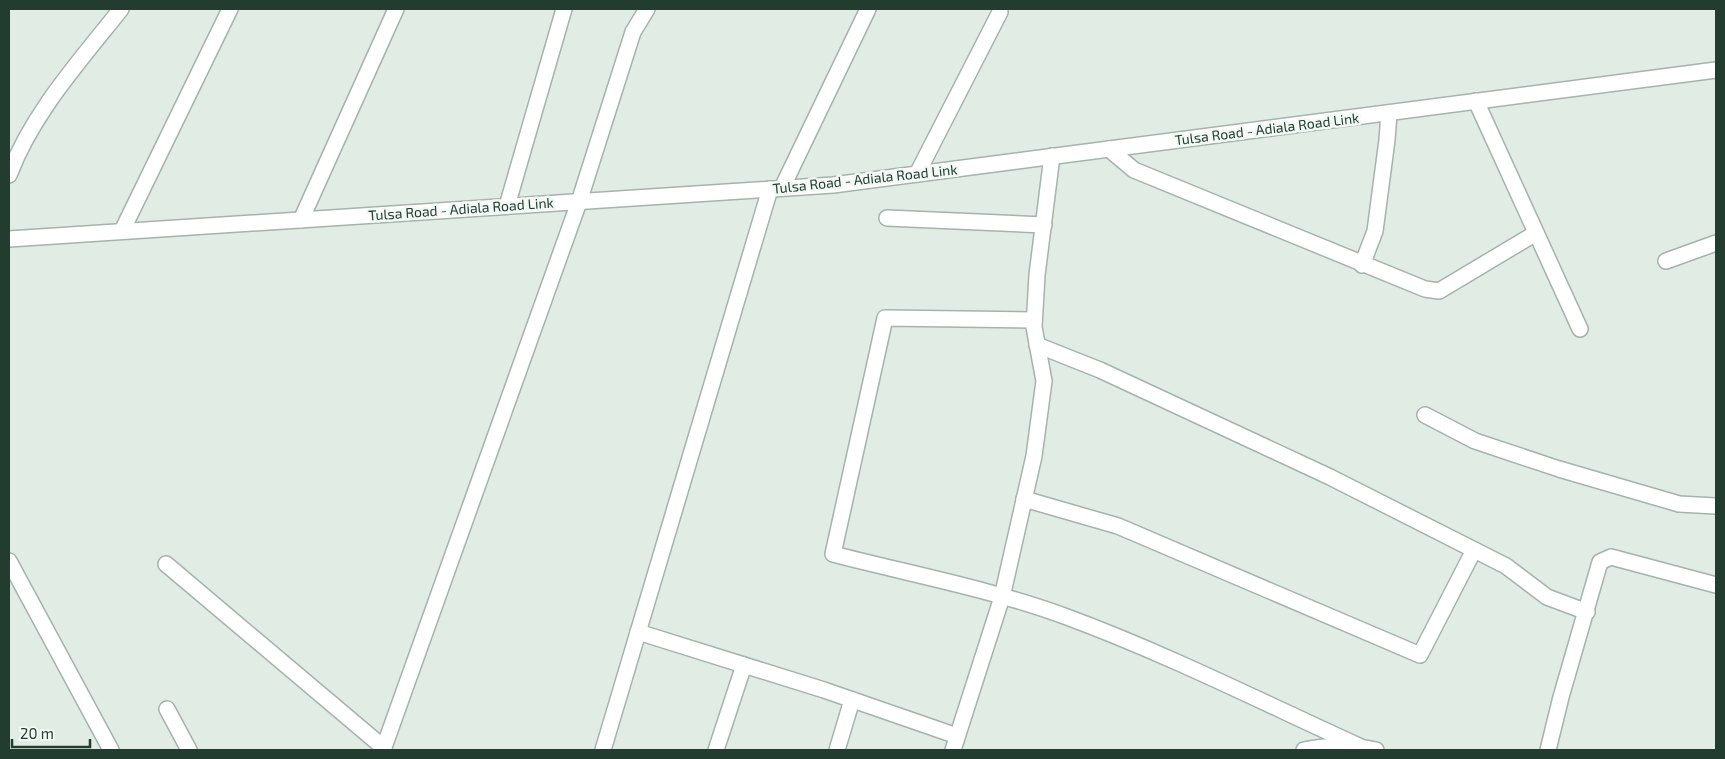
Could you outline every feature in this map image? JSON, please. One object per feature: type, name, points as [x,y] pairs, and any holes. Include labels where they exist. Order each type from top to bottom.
[{"type":"street","points":[[9,175],[17,154],[38,116],[121,9]]},
{"type":"street","points":[[122,231],[230,9]]},
{"type":"street","points":[[301,220],[396,9]]},
{"type":"street","points":[[506,206],[564,9]]},
{"type":"street","points":[[166,564],[383,749],[579,202],[633,32],[646,9]]},
{"type":"street","points":[[603,750],[776,189],[868,9]]},
{"type":"street","points":[[917,174],[1000,12]]},
{"type":"street","name":"Tulsa Road - Adiala Road Link","points":[[9,239],[832,185],[1716,70]]},
{"type":"street","points":[[1476,101],[1580,329]]},
{"type":"street","points":[[1362,265],[1375,230],[1387,140],[1388,113]]},
{"type":"street","points":[[1109,149],[1134,170],[1362,265],[1425,289],[1439,291],[1536,233]]},
{"type":"street","points":[[638,632],[852,700],[955,743],[1002,597],[1034,456],[1044,381],[1034,320],[1052,156]]},
{"type":"street","points":[[887,218],[1044,225]]},
{"type":"street","points":[[1666,261],[1716,243]]},
{"type":"street","points":[[1034,320],[885,318],[833,554],[1002,597],[1066,617],[1187,668],[1361,747]]},
{"type":"street","points":[[1037,344],[1118,379],[1304,465],[1506,566],[1547,597],[1587,612]]},
{"type":"street","points":[[1425,415],[1475,441],[1559,469],[1679,504],[1716,506]]},
{"type":"street","points":[[1024,499],[1118,526],[1420,655],[1474,550]]},
{"type":"street","points":[[1548,750],[1561,697],[1600,562],[1611,558],[1716,585]]},
{"type":"street","points":[[9,561],[111,750]]},
{"type":"street","points":[[716,750],[744,665]]},
{"type":"street","points":[[837,750],[852,700]]},
{"type":"street","points":[[167,709],[189,750]]},
{"type":"street","points":[[1304,750],[1327,746],[1361,747],[1376,750]]}]
